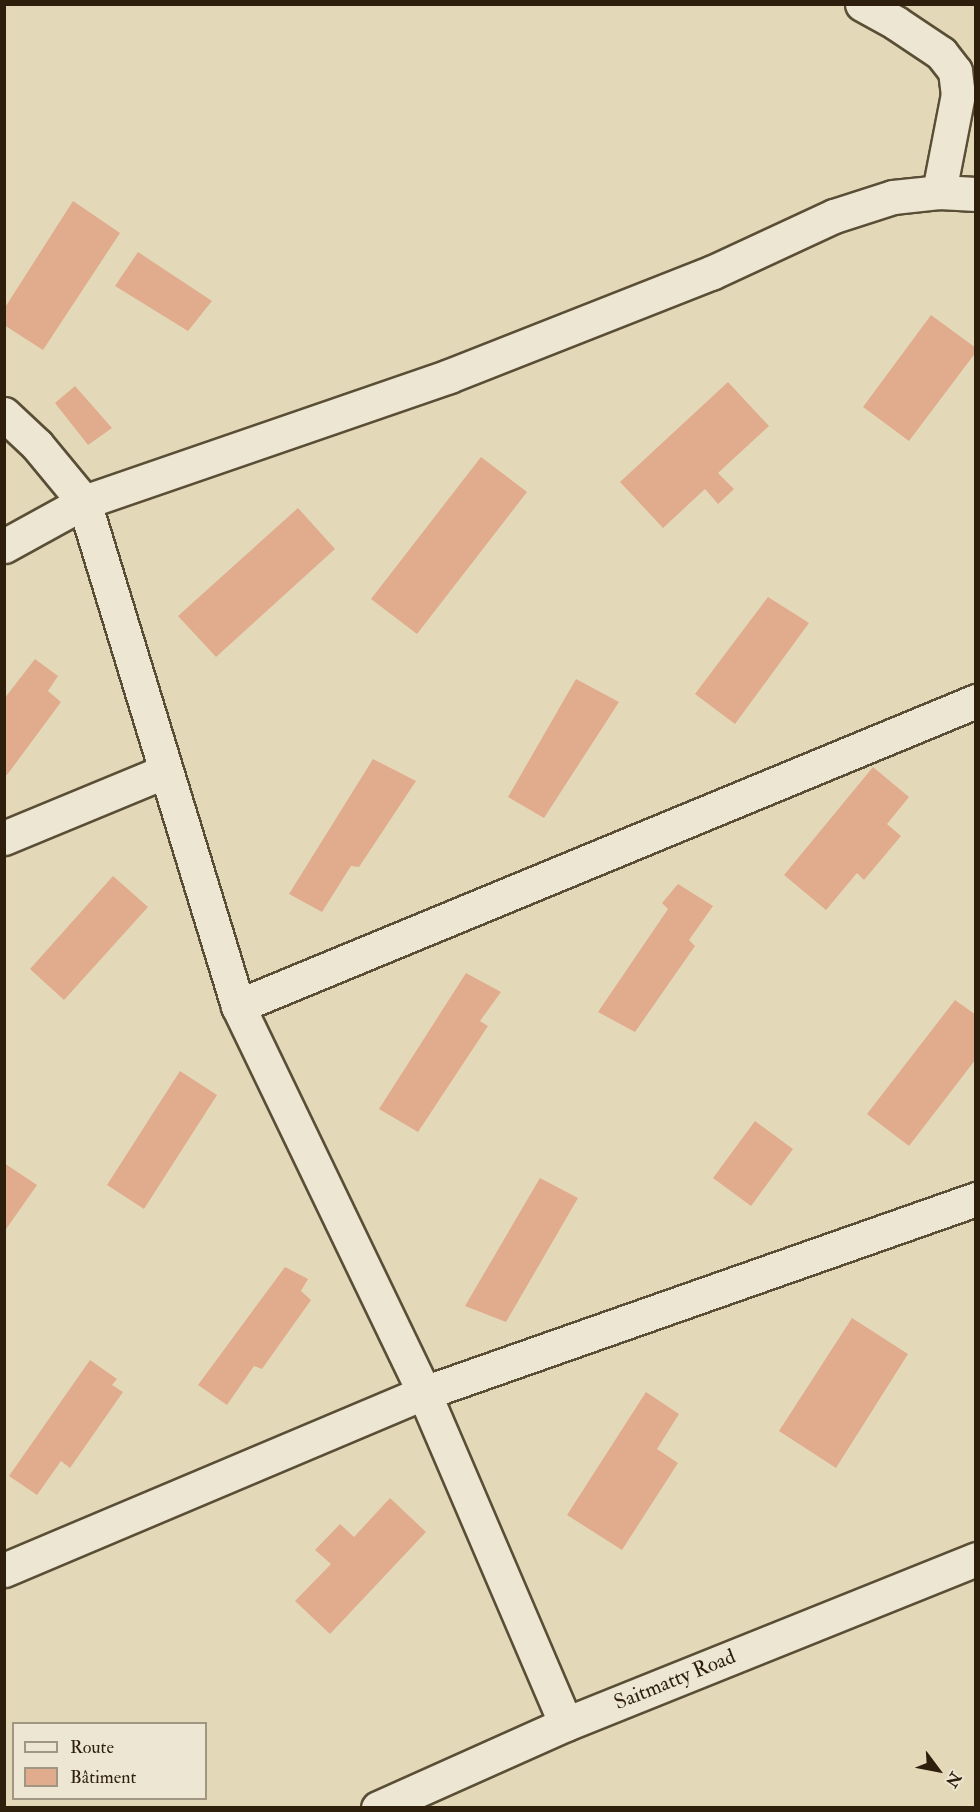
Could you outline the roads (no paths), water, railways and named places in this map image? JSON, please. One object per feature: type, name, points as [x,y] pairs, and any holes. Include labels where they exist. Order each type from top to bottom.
[{"type":"street","points":[[862,4],[941,53],[955,71],[958,94],[939,192]]},
{"type":"street","points":[[4,546],[84,502],[449,376],[711,273],[834,216],[893,197],[939,192],[975,194]]},
{"type":"street","points":[[4,414],[37,445],[84,502],[238,1006],[424,1393],[566,1724]]},
{"type":"street","points":[[238,1006],[975,700]]},
{"type":"street","points":[[4,838],[166,771]]},
{"type":"street","points":[[4,1570],[424,1393],[975,1199]]},
{"type":"street","name":"Saitmatty Road","points":[[378,1808],[566,1724],[975,1558]]}]
